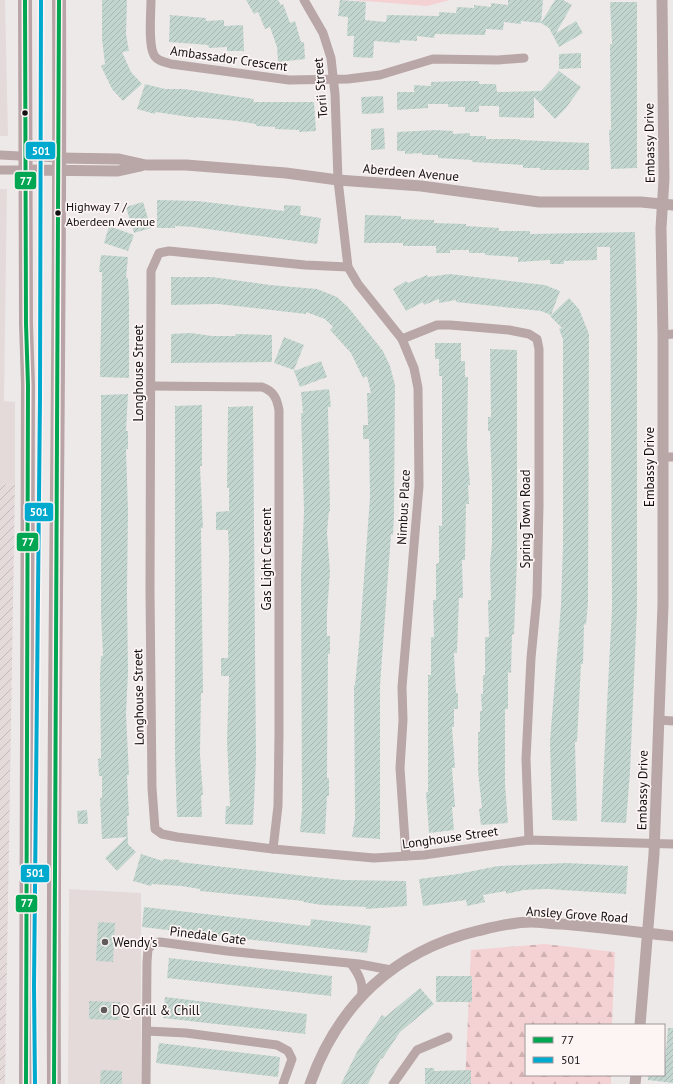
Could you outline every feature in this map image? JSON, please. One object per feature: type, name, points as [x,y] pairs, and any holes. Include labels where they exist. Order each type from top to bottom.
[{"type":"main road","points":[[25,0],[25,170],[28,385],[26,1084]]},
{"type":"main road","points":[[54,1084],[59,412],[58,0]]},
{"type":"street","name":"Ambassador Crescent","points":[[151,0],[152,45],[154,56],[161,61],[279,79],[334,79],[374,77],[416,63],[439,58],[498,60],[524,58]]},
{"type":"street","name":"Torii Street","points":[[304,0],[329,47],[334,79],[338,180]]},
{"type":"street","name":"Embassy Drive","points":[[640,1024],[655,843],[668,457],[668,335],[660,228],[668,205],[664,179],[662,0]]},
{"type":"street","points":[[0,155],[25,156],[59,164]]},
{"type":"street","name":"Aberdeen Avenue","points":[[25,170],[59,164],[118,171],[146,165],[186,165],[286,173],[338,180],[421,186],[539,202],[641,202],[668,205]]},
{"type":"street","points":[[0,170],[25,170]]},
{"type":"street","name":"Nimbus Place","points":[[338,180],[348,267],[358,284],[402,339],[414,368],[418,388],[419,486],[402,687],[403,720],[400,768],[406,856]]},
{"type":"street","name":"Longhouse Street","points":[[348,267],[305,265],[169,250],[159,253],[151,271],[150,591],[152,788],[155,829],[162,834],[177,837],[273,849],[374,858],[424,855],[529,840],[673,844]]},
{"type":"street","name":"Spring Town Road","points":[[402,339],[437,325],[450,325],[509,330],[530,334],[536,339],[539,349],[539,506],[537,596],[531,658],[526,759],[529,840]]},
{"type":"street","name":"Gas Light Crescent","points":[[151,386],[262,387],[270,389],[277,398],[279,410],[279,734],[278,806],[273,849]]},
{"type":"street","points":[[658,720],[673,721]]},
{"type":"street","name":"Ansley Grove Road","points":[[310,1084],[318,1062],[338,1026],[360,998],[391,970],[412,955],[427,947],[493,926],[530,922],[673,936]]},
{"type":"street","name":"Pinedale Gate","points":[[146,1084],[147,962],[148,949],[154,943],[160,942],[352,965],[360,964],[391,970]]},
{"type":"street","points":[[352,965],[362,981],[360,998]]},
{"type":"street","points":[[147,1031],[186,1033],[277,1045],[288,1051],[292,1059],[283,1084]]},
{"type":"street","points":[[393,1084],[417,1050],[448,1038]]},
{"type":"shaded area","points":[[0,0],[5,0],[8,136],[0,136]]},
{"type":"shaded area","points":[[0,189],[7,189],[4,401],[15,402],[15,485],[0,484]]},
{"type":"shaded area","points":[[0,484],[15,485],[5,1084],[0,1084]]},
{"type":"shaded area","points":[[69,889],[141,893],[141,1084],[68,1084]]},
{"type":"green space","points":[[353,0],[450,0],[427,6]]},
{"type":"green space","points":[[545,944],[615,952],[612,1024],[525,1024],[525,1076],[611,1076],[611,1084],[465,1084],[471,950]]},
{"type":"building","points":[[102,0],[127,0],[126,34],[129,51],[122,52],[131,72],[142,84],[123,101],[112,89],[101,66],[105,64],[102,39]]},
{"type":"building","points":[[246,0],[278,0],[281,5],[283,4],[290,23],[295,21],[301,42],[304,42],[305,59],[278,62],[277,47],[270,27],[265,29],[258,12],[254,14]]},
{"type":"building","points":[[340,0],[366,2],[365,20],[386,22],[387,15],[439,16],[439,12],[456,13],[457,7],[474,8],[474,5],[491,7],[491,3],[508,5],[508,0],[543,0],[541,23],[521,21],[521,24],[504,22],[503,30],[486,29],[485,35],[435,34],[434,38],[417,36],[417,41],[400,40],[400,43],[374,41],[373,58],[353,57],[354,36],[347,36],[348,17],[338,16]]},
{"type":"building","points":[[555,0],[563,0],[572,5],[556,33],[576,21],[583,33],[559,47],[549,28],[541,23]]},
{"type":"building","points":[[610,2],[637,2],[637,168],[611,169],[609,130],[611,130],[610,44],[612,44]]},
{"type":"building","points":[[170,15],[206,18],[206,21],[224,20],[224,26],[243,25],[244,51],[227,51],[227,47],[209,48],[208,45],[169,42]]},
{"type":"building","points":[[581,53],[581,68],[559,69],[559,54]]},
{"type":"building","points":[[559,71],[581,87],[566,108],[555,119],[534,97],[534,118],[499,117],[499,106],[479,106],[479,112],[465,112],[465,107],[448,107],[448,104],[428,104],[428,108],[397,110],[397,92],[414,92],[414,85],[431,86],[431,82],[479,81],[479,84],[496,84],[497,92],[541,91]]},
{"type":"building","points":[[145,84],[165,89],[184,89],[254,99],[253,102],[314,102],[316,131],[299,132],[299,130],[275,129],[275,127],[256,126],[256,124],[237,121],[196,118],[156,112],[155,114],[137,109]]},
{"type":"building","points":[[383,96],[384,113],[362,114],[361,97]]},
{"type":"building","points":[[384,128],[385,149],[371,150],[371,129]]},
{"type":"building","points":[[436,130],[453,131],[453,134],[470,133],[470,136],[486,136],[486,139],[520,139],[589,143],[589,170],[540,170],[540,168],[523,168],[523,165],[472,162],[472,160],[438,158],[438,155],[422,155],[422,153],[405,154],[405,151],[397,151],[397,132]]},
{"type":"building","points":[[157,200],[197,201],[284,211],[284,205],[301,206],[300,215],[321,218],[317,244],[193,227],[175,226],[175,228],[157,228]]},
{"type":"building","points":[[143,202],[151,228],[134,233],[126,207]]},
{"type":"building","points":[[365,215],[401,216],[401,219],[434,220],[434,223],[466,224],[466,226],[499,228],[499,231],[530,231],[530,234],[635,232],[637,312],[637,608],[630,772],[626,823],[601,822],[612,608],[610,247],[597,247],[597,260],[564,261],[564,264],[550,264],[550,260],[518,262],[518,257],[485,255],[485,253],[469,253],[469,250],[450,250],[450,253],[436,253],[436,246],[403,246],[403,243],[364,243]]},
{"type":"building","points":[[109,226],[134,235],[128,251],[104,243]]},
{"type":"building","points":[[101,255],[128,257],[126,278],[128,278],[129,297],[129,378],[100,377],[102,272],[99,272]]},
{"type":"building","points":[[450,274],[545,285],[560,291],[551,315],[541,311],[456,302],[456,300],[439,303],[439,299],[424,305],[423,302],[406,311],[393,289],[406,281],[408,283],[427,275],[428,277]]},
{"type":"building","points":[[171,277],[212,277],[270,285],[317,289],[337,297],[348,307],[383,351],[390,366],[395,385],[394,515],[393,535],[391,534],[380,686],[380,839],[352,837],[355,819],[354,685],[359,644],[370,498],[369,439],[363,439],[363,425],[368,425],[367,393],[371,393],[367,376],[363,378],[351,353],[330,330],[333,327],[325,319],[306,312],[306,314],[218,304],[171,305]]},
{"type":"building","points":[[569,298],[579,309],[589,334],[588,603],[586,625],[584,624],[583,664],[581,664],[577,742],[575,742],[577,821],[552,820],[550,741],[561,605],[563,544],[563,339],[559,329],[562,328],[550,316]]},
{"type":"building","points":[[191,333],[212,336],[235,336],[236,334],[272,335],[272,362],[171,363],[171,334]]},
{"type":"building","points":[[284,337],[304,345],[294,370],[274,363]]},
{"type":"building","points":[[435,343],[461,343],[461,361],[465,361],[465,377],[468,377],[467,447],[470,485],[468,485],[469,504],[466,504],[465,560],[462,560],[463,598],[459,598],[457,653],[454,653],[458,709],[454,709],[454,727],[452,727],[455,768],[452,768],[455,807],[452,807],[454,830],[429,833],[426,792],[428,792],[428,675],[431,675],[431,637],[434,637],[433,600],[436,600],[436,564],[439,563],[439,526],[442,526],[442,376],[439,376],[439,359],[435,359]]},
{"type":"building","points":[[490,349],[517,350],[517,560],[511,673],[508,672],[508,709],[505,709],[505,784],[508,823],[481,825],[479,809],[482,808],[478,771],[478,732],[480,732],[480,711],[482,711],[481,694],[483,694],[483,675],[485,675],[485,637],[489,637],[488,600],[491,600],[490,563],[492,544],[492,486],[490,431],[488,431],[488,417],[491,417]]},
{"type":"building","points":[[321,361],[327,377],[300,387],[294,371]]},
{"type":"building","points":[[329,389],[331,407],[328,407],[330,511],[327,532],[330,572],[327,636],[330,636],[330,654],[328,654],[327,778],[329,778],[329,796],[327,796],[325,834],[300,832],[302,810],[301,575],[304,511],[301,413],[303,413],[301,392]]},
{"type":"building","points":[[128,394],[126,431],[128,431],[128,449],[126,449],[128,510],[128,673],[126,714],[129,775],[127,775],[129,816],[127,816],[128,844],[136,852],[117,871],[105,858],[127,837],[102,839],[100,798],[102,798],[102,776],[99,776],[98,759],[101,758],[100,676],[101,656],[103,656],[101,615],[101,395]]},
{"type":"building","points":[[202,405],[202,466],[200,466],[203,528],[201,528],[203,693],[201,693],[200,754],[203,795],[201,795],[202,817],[177,817],[175,757],[175,406]]},
{"type":"building","points":[[253,406],[256,759],[253,825],[225,824],[226,806],[230,806],[227,741],[229,676],[221,676],[221,658],[228,658],[229,552],[228,530],[216,530],[216,512],[229,511],[229,488],[227,488],[228,407]]},
{"type":"building","points":[[87,810],[88,824],[78,824],[77,811]]},
{"type":"building","points":[[141,854],[163,861],[163,859],[180,860],[179,862],[343,880],[406,881],[407,906],[366,909],[366,907],[322,905],[303,902],[304,901],[200,891],[200,889],[181,886],[152,884],[151,886],[133,881]]},
{"type":"building","points":[[567,863],[628,866],[626,894],[546,889],[524,890],[506,894],[506,891],[483,895],[485,902],[467,906],[466,900],[423,906],[419,879],[458,874],[498,866]]},
{"type":"building","points":[[144,907],[310,926],[311,919],[371,926],[367,953],[142,927]]},
{"type":"building","name":"Wendy's","points":[[98,922],[115,923],[113,962],[96,961]]},
{"type":"building","points":[[169,958],[332,976],[331,996],[167,978]]},
{"type":"building","points":[[436,976],[472,976],[472,1002],[436,1002]]},
{"type":"building","points":[[420,988],[434,1004],[400,1032],[382,1059],[381,1058],[368,1084],[341,1084],[358,1050],[382,1015],[385,1017]]},
{"type":"building","points":[[165,997],[307,1014],[305,1034],[163,1018]]},
{"type":"building","name":"DQ Grill & Chill","points":[[89,1001],[120,1002],[119,1020],[89,1019]]},
{"type":"building","points":[[668,1028],[673,1028],[673,1083],[648,1080],[648,1076],[665,1076]]},
{"type":"building","points":[[159,1043],[280,1057],[278,1077],[156,1063]]},
{"type":"building","points":[[425,1068],[434,1068],[434,1071],[471,1070],[471,1084],[425,1084]]},
{"type":"building","points":[[101,1070],[122,1071],[122,1084],[100,1084]]},
{"type":"transit line","name":"77","points":[[25,0],[26,324],[28,385],[26,1084]]},
{"type":"transit line","name":"501","points":[[35,1084],[34,986],[40,398],[41,0]]},
{"type":"transit line","name":"77","points":[[54,1084],[59,0]]},
{"type":"place","name":"Highway 7 / Aberdeen Avenue","points":[[58,213]]},
{"type":"place","name":"Wendy's","points":[[105,942]]},
{"type":"place","name":"DQ Grill & Chill","points":[[104,1010]]}]
